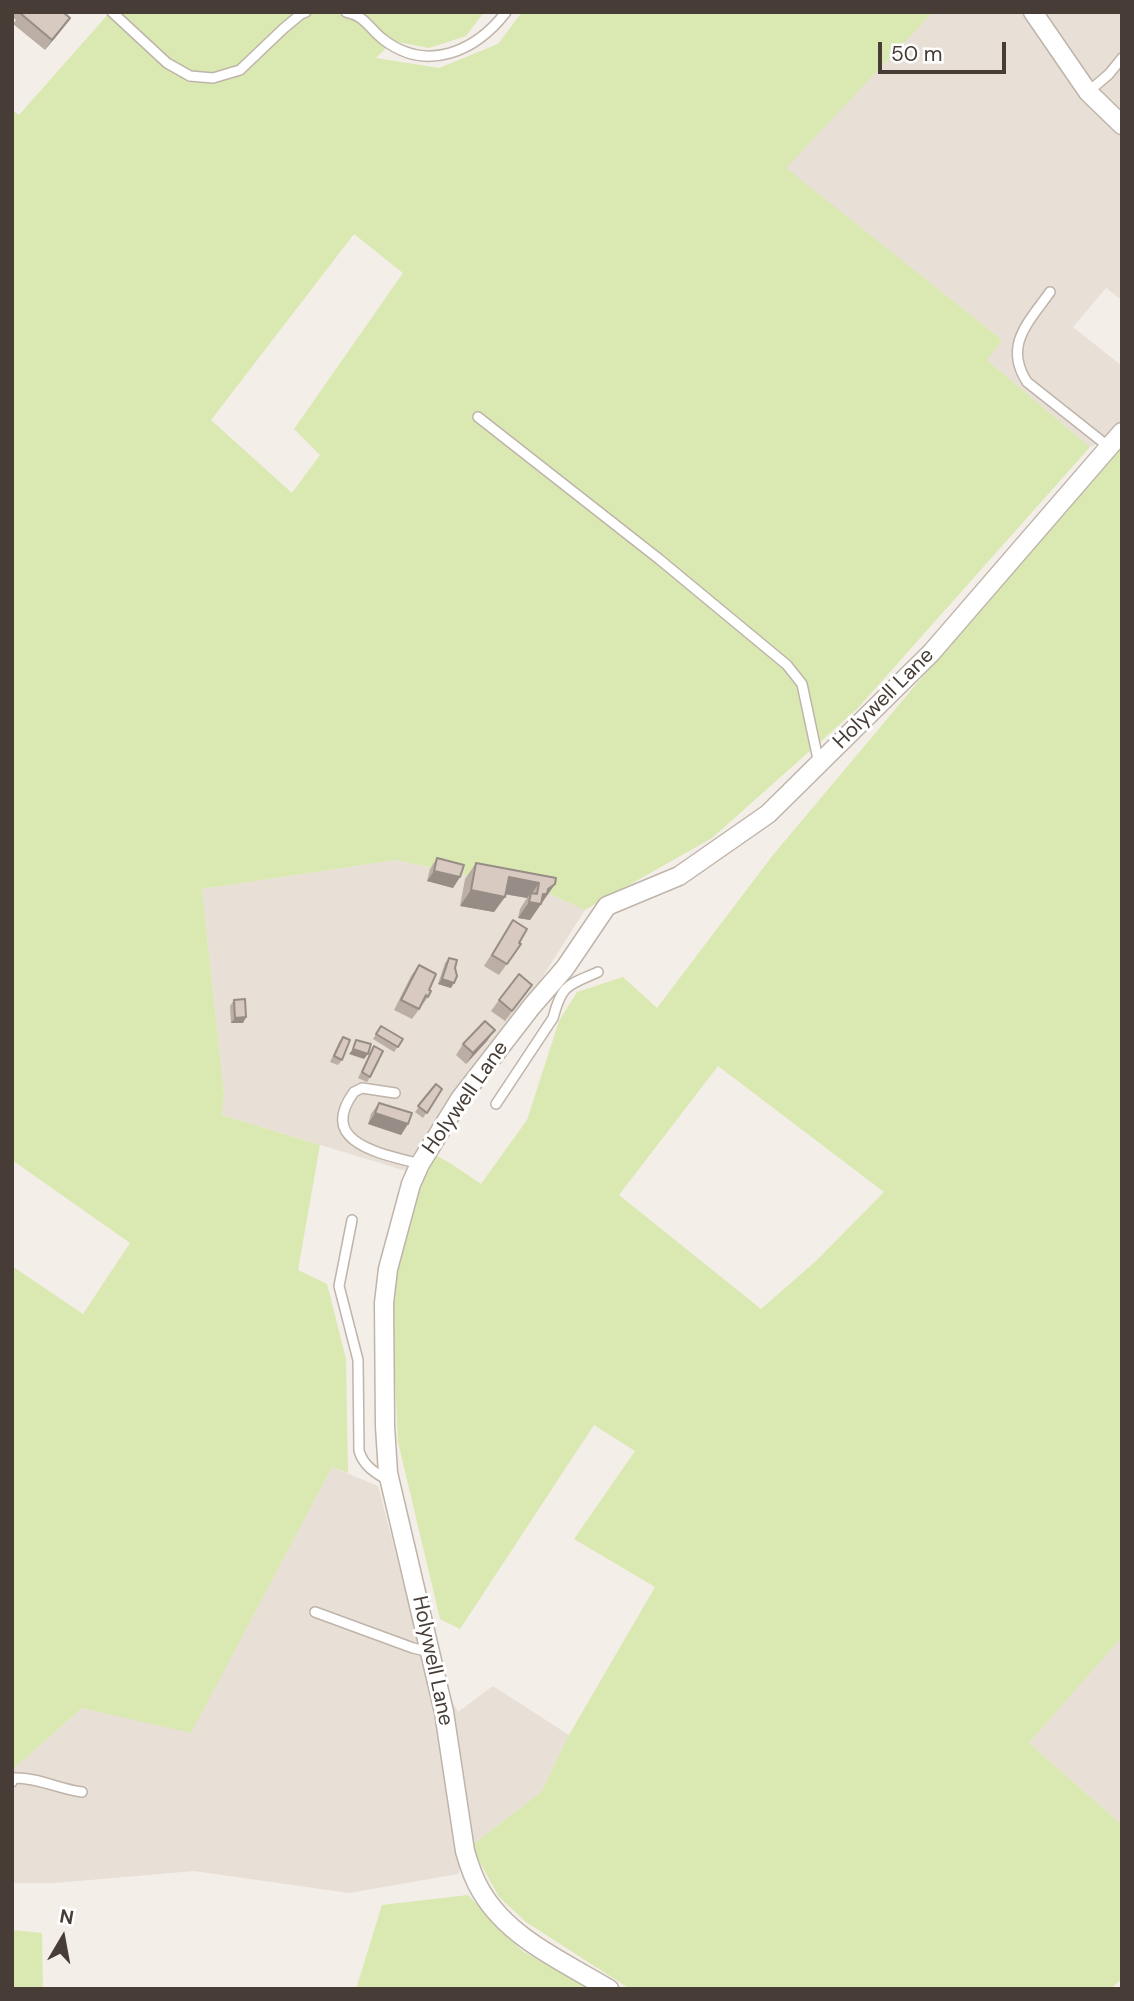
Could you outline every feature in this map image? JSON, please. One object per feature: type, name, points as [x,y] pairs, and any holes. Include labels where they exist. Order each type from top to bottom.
[{"type":"street","points":[[1033,12],[1088,92],[1122,125]]},
{"type":"street","name":"Holywell Lane","points":[[609,1989],[534,1945],[499,1915],[481,1893],[465,1851],[444,1712],[390,1482],[385,1426],[384,1303],[397,1227],[411,1184],[420,1164],[460,1099],[565,968],[607,906],[679,876],[768,814],[931,653],[1122,432]]},
{"type":"lane","points":[[111,12],[167,63],[190,76],[213,78],[240,70],[282,29],[306,12]]},
{"type":"lane","points":[[346,12],[358,14],[382,40],[401,51],[417,55],[447,55],[480,40],[506,12]]},
{"type":"lane","points":[[1088,92],[1110,74],[1122,58]]},
{"type":"lane","points":[[1050,292],[1020,334],[1017,345],[1018,367],[1027,382],[1109,447]]},
{"type":"lane","points":[[478,417],[659,559],[787,665],[802,684],[819,764]]},
{"type":"lane","points":[[496,1104],[553,1018],[557,1002],[566,986],[598,972]]},
{"type":"lane","points":[[532,1006],[557,1002]]},
{"type":"lane","points":[[396,1093],[362,1088],[354,1092],[343,1113],[346,1132],[351,1140],[362,1146],[420,1164]]},
{"type":"lane","points":[[352,1220],[339,1286],[358,1360],[359,1451],[362,1460],[370,1469],[390,1482]]},
{"type":"lane","points":[[315,1612],[430,1652]]},
{"type":"lane","points":[[12,1782],[14,1778],[24,1778],[62,1789],[82,1791]]},
{"type":"shaded area","points":[[933,12],[1122,12],[1122,300],[1106,288],[1073,327],[1122,366],[1122,432],[1090,447],[987,360],[1002,340],[785,168]]},
{"type":"shaded area","points":[[396,860],[548,893],[585,910],[522,1009],[481,1057],[406,1171],[222,1115],[224,1093],[202,889]]},
{"type":"shaded area","points":[[332,1467],[378,1486],[419,1641],[458,1712],[493,1686],[569,1735],[541,1792],[471,1846],[458,1874],[349,1893],[194,1871],[55,1883],[12,1883],[12,1770],[82,1708],[191,1732]]},
{"type":"shaded area","points":[[1119,1639],[1122,1642],[1122,1825],[1029,1743]]},
{"type":"green space","points":[[110,12],[484,12],[466,36],[429,48],[393,41],[376,58],[439,68],[498,44],[522,12],[933,12],[786,168],[1002,340],[987,360],[1090,447],[857,709],[712,838],[585,910],[548,893],[396,860],[202,889],[224,1094],[222,1115],[320,1145],[298,1270],[327,1284],[346,1359],[348,1473],[332,1467],[191,1733],[82,1708],[12,1770],[12,1266],[83,1314],[130,1243],[12,1160],[12,110],[19,115]],"holes":[[[354,234],[403,273],[294,429],[320,455],[292,493],[211,420]]]},
{"type":"green space","points":[[1122,439],[1122,1642],[1119,1640],[1029,1743],[1122,1825],[1122,1979],[1110,1989],[630,1989],[526,1922],[499,1897],[471,1846],[541,1792],[569,1735],[655,1587],[574,1539],[635,1451],[594,1425],[460,1629],[440,1619],[398,1442],[391,1297],[405,1225],[433,1154],[481,1184],[527,1120],[559,1021],[577,992],[623,977],[657,1008],[773,855]],"holes":[[[718,1066],[884,1192],[817,1260],[761,1309],[619,1195]]]},
{"type":"green space","points":[[468,1895],[521,1950],[589,1989],[356,1989],[382,1905]]},
{"type":"green space","points":[[12,1930],[42,1933],[43,1989],[12,1989]]},
{"type":"building","points":[[21,12],[63,12],[70,18],[52,40]]},
{"type":"building","points":[[437,858],[464,865],[460,877],[434,871]]},
{"type":"building","points":[[476,863],[556,878],[555,884],[548,889],[547,894],[543,894],[541,904],[529,902],[531,893],[537,894],[539,883],[509,877],[505,897],[471,890]]},
{"type":"building","points":[[513,920],[527,929],[519,943],[521,944],[507,964],[492,955]]},
{"type":"building","points":[[449,958],[457,960],[454,983],[442,979]]},
{"type":"building","points":[[419,965],[436,974],[429,990],[431,991],[419,1009],[401,1000]]},
{"type":"building","points":[[519,974],[532,985],[512,1011],[499,1000]]},
{"type":"building","points":[[245,999],[246,1017],[235,1018],[234,1000]]},
{"type":"building","points":[[485,1021],[495,1030],[473,1053],[463,1044]]},
{"type":"building","points":[[381,1026],[403,1039],[398,1047],[376,1034]]},
{"type":"building","points":[[343,1037],[350,1040],[342,1060],[334,1056]]},
{"type":"building","points":[[356,1040],[371,1044],[368,1054],[353,1049]]},
{"type":"building","points":[[374,1046],[383,1051],[370,1077],[362,1072]]},
{"type":"building","points":[[436,1084],[442,1089],[427,1113],[418,1106]]},
{"type":"building","points":[[379,1103],[412,1113],[408,1124],[375,1113]]}]
